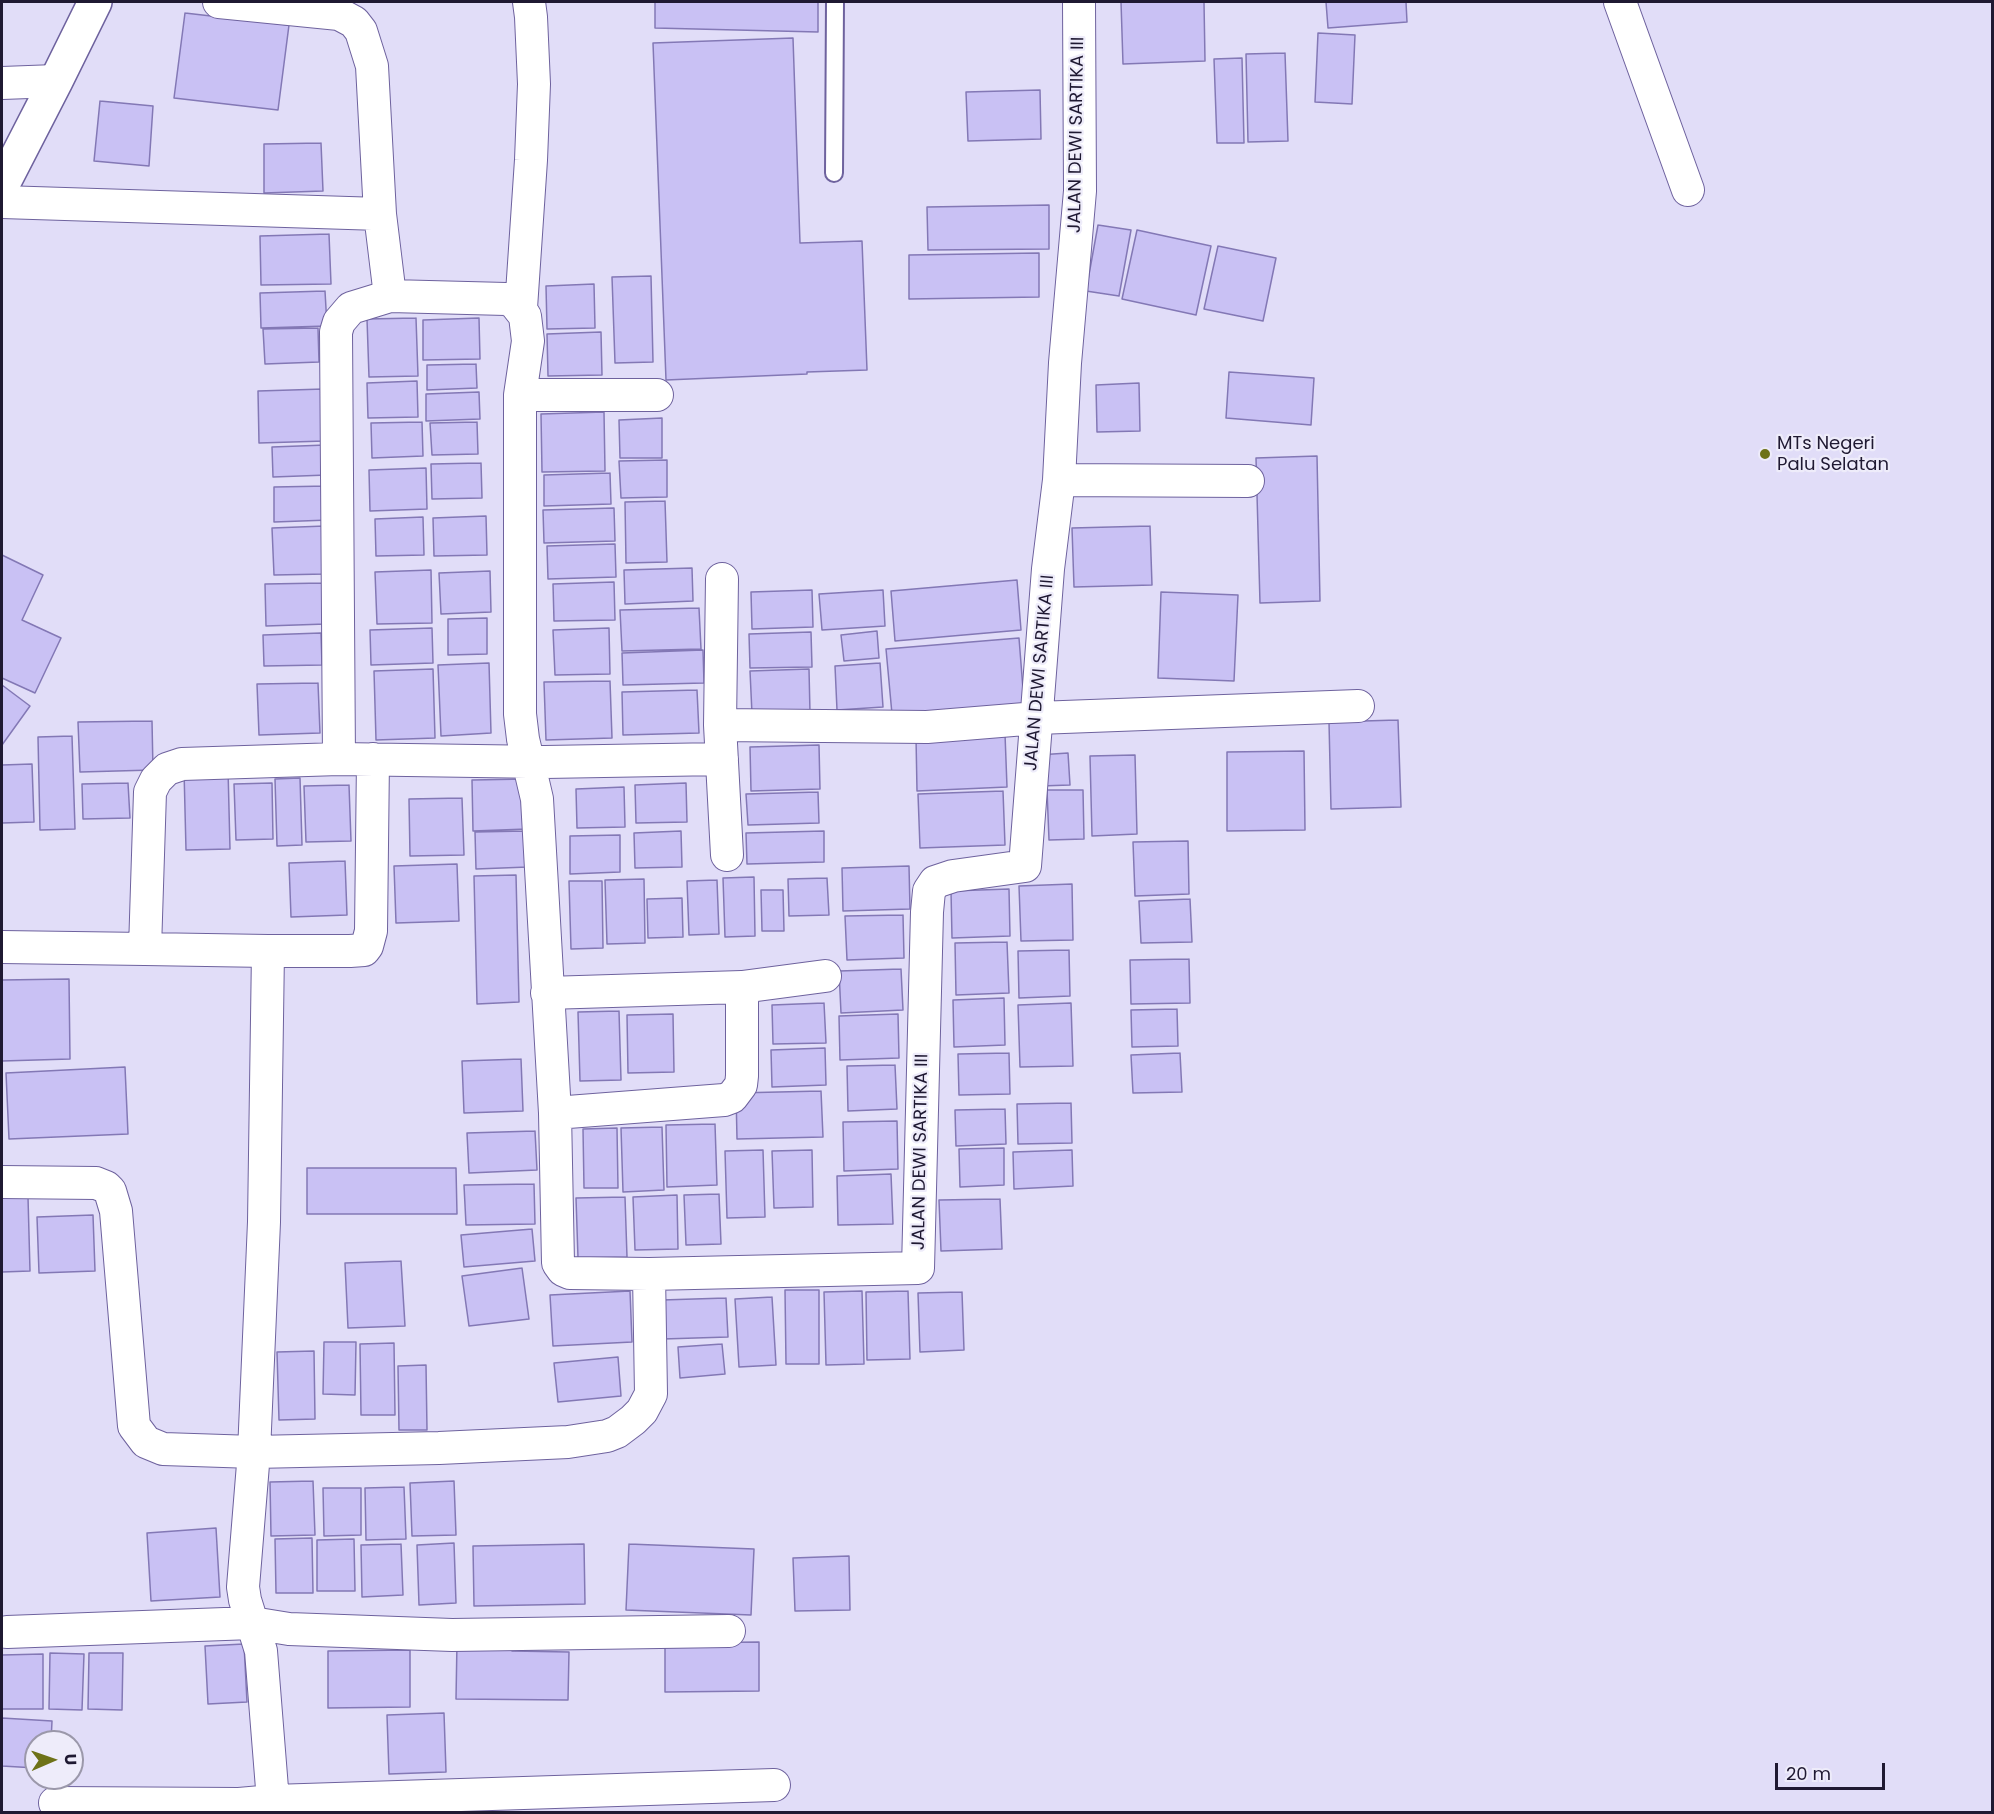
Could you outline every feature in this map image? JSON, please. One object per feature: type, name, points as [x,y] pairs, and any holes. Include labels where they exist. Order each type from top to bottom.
[{"type":"main road","points":[[2,186],[94,2]]},
{"type":"street","points":[[219,2],[339,14],[354,22],[361,31],[372,66],[380,214],[390,296]]},
{"type":"street","points":[[2,1182],[96,1183],[106,1186],[117,1211],[134,1426],[146,1443],[163,1449],[254,1452],[439,1448],[568,1442],[607,1436],[617,1432],[642,1411],[651,1394],[650,1274],[570,1273],[563,1270],[558,1263],[555,1113],[537,799],[520,714],[520,395],[528,341],[527,324],[521,308],[534,84],[529,2]]},
{"type":"street","name":"JALAN DEWI SARTIKA III","points":[[650,1274],[918,1268],[929,891],[935,882],[953,876],[1025,867],[1048,569],[1059,480],[1065,363],[1080,191],[1079,2]]},
{"type":"street","points":[[1620,2],[1688,190]]},
{"type":"street","points":[[2,83],[56,81]]},
{"type":"street","points":[[2,202],[380,214]]},
{"type":"street","points":[[339,759],[336,332],[339,322],[351,308],[390,296],[506,299],[521,308]]},
{"type":"street","points":[[520,395],[657,395]]},
{"type":"street","points":[[1059,480],[1248,481]]},
{"type":"street","points":[[722,579],[720,724],[727,855]]},
{"type":"street","points":[[720,724],[927,727],[1037,718],[1358,706]]},
{"type":"street","points":[[145,949],[150,792],[156,780],[167,769],[182,764],[339,759],[528,762],[722,759]]},
{"type":"street","points":[[2,947],[364,950],[371,931],[373,759]]},
{"type":"street","points":[[268,951],[264,1222],[254,1452],[243,1587],[261,1651],[273,1801]]},
{"type":"street","points":[[547,993],[742,987],[825,976]]},
{"type":"street","points":[[555,1113],[724,1100],[732,1097],[741,1085],[742,1076],[742,987]]},
{"type":"street","points":[[7,1632],[252,1623],[289,1629],[452,1635],[729,1631]]},
{"type":"street","points":[[55,1803],[239,1804],[774,1785]]},
{"type":"lane","points":[[834,173],[835,2]]},
{"type":"building","points":[[655,2],[818,2],[818,32],[655,28]]},
{"type":"building","points":[[1121,2],[1204,2],[1205,61],[1123,64]]},
{"type":"building","points":[[1326,2],[1406,2],[1407,22],[1328,28]]},
{"type":"building","points":[[185,13],[289,25],[278,110],[174,98]]},
{"type":"building","points":[[1318,33],[1355,35],[1352,104],[1315,102]]},
{"type":"building","points":[[793,38],[800,243],[862,241],[867,370],[666,380],[653,43]]},
{"type":"building","points":[[1285,53],[1288,141],[1248,142],[1246,54]]},
{"type":"building","points":[[1242,58],[1244,143],[1217,143],[1214,59]]},
{"type":"building","points":[[1040,90],[1041,139],[968,141],[966,92]]},
{"type":"building","points":[[100,101],[153,106],[149,166],[94,161]]},
{"type":"building","points":[[321,143],[323,191],[264,193],[264,144]]},
{"type":"building","points":[[1049,205],[1049,249],[928,250],[927,207]]},
{"type":"building","points":[[1098,225],[1131,230],[1119,296],[1086,291]]},
{"type":"building","points":[[1137,230],[1211,246],[1196,315],[1122,299]]},
{"type":"building","points":[[329,234],[331,284],[261,285],[260,236]]},
{"type":"building","points":[[1218,246],[1276,258],[1263,321],[1204,309]]},
{"type":"building","points":[[1039,253],[1039,297],[909,299],[909,255]]},
{"type":"building","points":[[651,276],[653,362],[615,363],[612,277]]},
{"type":"building","points":[[594,284],[595,328],[547,329],[546,286]]},
{"type":"building","points":[[325,291],[327,326],[261,328],[260,293]]},
{"type":"building","points":[[416,318],[418,376],[369,377],[367,319]]},
{"type":"building","points":[[479,318],[480,359],[423,360],[423,320]]},
{"type":"building","points":[[318,328],[319,362],[265,364],[263,329]]},
{"type":"building","points":[[601,332],[602,375],[548,376],[547,334]]},
{"type":"building","points":[[476,364],[477,388],[427,390],[427,365]]},
{"type":"building","points":[[1229,372],[1314,378],[1311,425],[1226,418]]},
{"type":"building","points":[[417,381],[418,417],[368,418],[367,383]]},
{"type":"building","points":[[1139,383],[1140,431],[1097,432],[1096,385]]},
{"type":"building","points":[[324,389],[325,441],[259,443],[258,391]]},
{"type":"building","points":[[479,392],[480,419],[426,421],[426,394]]},
{"type":"building","points":[[604,412],[605,471],[542,472],[541,414]]},
{"type":"building","points":[[662,418],[662,458],[620,458],[619,420]]},
{"type":"building","points":[[422,422],[423,456],[372,458],[371,423]]},
{"type":"building","points":[[477,422],[478,454],[432,455],[430,423]]},
{"type":"building","points":[[326,445],[327,475],[273,477],[272,447]]},
{"type":"building","points":[[1317,456],[1320,601],[1260,603],[1256,458]]},
{"type":"building","points":[[667,460],[667,497],[621,498],[619,461]]},
{"type":"building","points":[[481,463],[482,498],[432,499],[431,464]]},
{"type":"building","points":[[426,468],[427,509],[370,511],[369,470]]},
{"type":"building","points":[[610,473],[611,504],[544,506],[544,475]]},
{"type":"building","points":[[328,486],[329,520],[274,522],[274,487]]},
{"type":"building","points":[[665,501],[667,562],[626,563],[625,502]]},
{"type":"building","points":[[614,508],[615,541],[544,543],[543,510]]},
{"type":"building","points":[[486,516],[487,555],[434,556],[433,518]]},
{"type":"building","points":[[423,517],[424,555],[376,556],[375,519]]},
{"type":"building","points":[[325,526],[326,574],[274,575],[272,528]]},
{"type":"building","points":[[1150,526],[1152,585],[1074,587],[1072,528]]},
{"type":"building","points":[[615,544],[616,577],[548,579],[547,546]]},
{"type":"building","points":[[2,555],[43,575],[22,620],[61,638],[35,693],[2,678]]},
{"type":"building","points":[[692,568],[693,601],[625,604],[624,570]]},
{"type":"building","points":[[431,570],[432,623],[377,624],[375,572]]},
{"type":"building","points":[[490,571],[491,612],[441,614],[439,573]]},
{"type":"building","points":[[1017,580],[1021,630],[895,641],[891,591]]},
{"type":"building","points":[[614,582],[615,620],[554,621],[553,584]]},
{"type":"building","points":[[325,583],[326,624],[266,626],[265,584]]},
{"type":"building","points":[[812,590],[813,627],[752,629],[751,592]]},
{"type":"building","points":[[883,590],[885,626],[822,630],[819,594]]},
{"type":"building","points":[[1161,592],[1238,595],[1234,681],[1158,678]]},
{"type":"building","points":[[699,608],[701,649],[622,651],[620,610]]},
{"type":"building","points":[[487,618],[487,654],[448,655],[448,619]]},
{"type":"building","points":[[432,628],[433,663],[371,665],[370,630]]},
{"type":"building","points":[[609,628],[610,674],[555,675],[553,630]]},
{"type":"building","points":[[877,631],[879,658],[844,661],[841,635]]},
{"type":"building","points":[[811,632],[812,667],[750,668],[749,634]]},
{"type":"building","points":[[321,633],[322,665],[264,666],[263,635]]},
{"type":"building","points":[[1019,638],[1025,715],[893,725],[886,649]]},
{"type":"building","points":[[703,650],[704,683],[623,685],[622,653]]},
{"type":"building","points":[[489,663],[491,733],[441,736],[438,665]]},
{"type":"building","points":[[880,663],[883,707],[837,710],[835,666]]},
{"type":"building","points":[[433,669],[435,738],[376,740],[374,671]]},
{"type":"building","points":[[809,669],[810,713],[752,714],[750,671]]},
{"type":"building","points":[[610,681],[612,738],[546,740],[544,682]]},
{"type":"building","points":[[318,683],[320,733],[259,735],[257,684]]},
{"type":"building","points":[[2,685],[30,706],[2,745]]},
{"type":"building","points":[[697,690],[699,733],[623,735],[622,692]]},
{"type":"building","points":[[1398,720],[1401,807],[1331,809],[1329,722]]},
{"type":"building","points":[[152,721],[153,770],[80,772],[78,722]]},
{"type":"building","points":[[1005,734],[1007,787],[917,791],[916,737]]},
{"type":"building","points":[[72,736],[75,829],[40,830],[38,737]]},
{"type":"building","points":[[819,745],[820,789],[751,791],[750,747]]},
{"type":"building","points":[[1304,751],[1305,830],[1227,831],[1227,752]]},
{"type":"building","points":[[1068,753],[1070,785],[1040,786],[1038,755]]},
{"type":"building","points":[[1135,755],[1137,834],[1092,836],[1090,756]]},
{"type":"building","points":[[32,764],[34,822],[2,823],[2,765]]},
{"type":"building","points":[[228,769],[230,849],[186,850],[184,770]]},
{"type":"building","points":[[300,778],[302,845],[277,846],[275,779]]},
{"type":"building","points":[[526,779],[527,829],[473,831],[472,780]]},
{"type":"building","points":[[128,783],[130,818],[83,819],[82,784]]},
{"type":"building","points":[[272,783],[273,839],[236,840],[234,784]]},
{"type":"building","points":[[686,783],[687,822],[636,823],[635,785]]},
{"type":"building","points":[[349,785],[351,841],[306,842],[304,786]]},
{"type":"building","points":[[624,787],[625,827],[577,828],[576,789]]},
{"type":"building","points":[[1047,790],[1083,790],[1084,839],[1049,840]]},
{"type":"building","points":[[1003,791],[1005,845],[920,848],[918,794]]},
{"type":"building","points":[[818,792],[819,823],[748,825],[746,794]]},
{"type":"building","points":[[462,798],[464,855],[410,856],[409,799]]},
{"type":"building","points":[[526,831],[528,867],[476,869],[475,832]]},
{"type":"building","points":[[681,831],[682,867],[635,868],[634,833]]},
{"type":"building","points":[[824,831],[824,862],[747,864],[746,833]]},
{"type":"building","points":[[620,835],[620,872],[570,874],[570,836]]},
{"type":"building","points":[[1188,841],[1189,894],[1135,896],[1133,842]]},
{"type":"building","points":[[345,861],[347,915],[291,917],[289,863]]},
{"type":"building","points":[[457,864],[459,921],[396,923],[394,866]]},
{"type":"building","points":[[909,866],[910,909],[843,911],[842,868]]},
{"type":"building","points":[[516,875],[519,1002],[477,1004],[474,876]]},
{"type":"building","points":[[754,877],[755,936],[725,937],[723,878]]},
{"type":"building","points":[[827,878],[829,915],[789,916],[788,879]]},
{"type":"building","points":[[644,879],[645,943],[607,944],[605,880]]},
{"type":"building","points":[[717,880],[719,934],[689,935],[687,881]]},
{"type":"building","points":[[569,881],[602,881],[603,948],[571,949]]},
{"type":"building","points":[[1072,884],[1073,940],[1021,941],[1019,886]]},
{"type":"building","points":[[1009,889],[1010,936],[952,938],[951,891]]},
{"type":"building","points":[[761,890],[783,890],[784,931],[762,931]]},
{"type":"building","points":[[682,898],[683,937],[648,938],[647,899]]},
{"type":"building","points":[[1190,899],[1192,942],[1141,943],[1139,901]]},
{"type":"building","points":[[903,915],[904,958],[847,960],[845,916]]},
{"type":"building","points":[[1007,942],[1009,993],[956,995],[955,943]]},
{"type":"building","points":[[1069,950],[1070,996],[1019,998],[1018,951]]},
{"type":"building","points":[[1189,959],[1190,1003],[1131,1004],[1130,960]]},
{"type":"building","points":[[901,969],[903,1010],[841,1013],[839,971]]},
{"type":"building","points":[[69,979],[70,1059],[2,1061],[2,980]]},
{"type":"building","points":[[1004,998],[1005,1045],[954,1047],[953,1000]]},
{"type":"building","points":[[824,1003],[826,1043],[773,1044],[772,1005]]},
{"type":"building","points":[[1071,1003],[1073,1066],[1020,1067],[1018,1005]]},
{"type":"building","points":[[1177,1009],[1178,1046],[1132,1047],[1131,1010]]},
{"type":"building","points":[[619,1011],[621,1080],[580,1081],[578,1012]]},
{"type":"building","points":[[673,1014],[674,1072],[628,1073],[627,1015]]},
{"type":"building","points":[[898,1014],[899,1058],[840,1060],[839,1016]]},
{"type":"building","points":[[825,1048],[826,1085],[772,1087],[771,1050]]},
{"type":"building","points":[[1009,1053],[1010,1094],[959,1095],[958,1054]]},
{"type":"building","points":[[1180,1053],[1182,1092],[1133,1093],[1131,1055]]},
{"type":"building","points":[[521,1059],[523,1111],[464,1113],[462,1061]]},
{"type":"building","points":[[895,1065],[897,1109],[848,1111],[847,1066]]},
{"type":"building","points":[[125,1067],[128,1134],[9,1139],[6,1073]]},
{"type":"building","points":[[821,1091],[823,1137],[737,1139],[736,1093]]},
{"type":"building","points":[[1071,1103],[1072,1143],[1018,1144],[1017,1104]]},
{"type":"building","points":[[1005,1109],[1006,1144],[956,1146],[955,1110]]},
{"type":"building","points":[[897,1121],[898,1169],[844,1171],[843,1122]]},
{"type":"building","points":[[715,1124],[717,1185],[667,1187],[666,1125]]},
{"type":"building","points":[[662,1127],[664,1190],[623,1192],[621,1128]]},
{"type":"building","points":[[617,1128],[618,1188],[584,1188],[583,1129]]},
{"type":"building","points":[[535,1131],[537,1170],[469,1173],[467,1133]]},
{"type":"building","points":[[1004,1148],[1004,1185],[960,1187],[959,1149]]},
{"type":"building","points":[[763,1150],[765,1217],[727,1218],[725,1151]]},
{"type":"building","points":[[812,1150],[813,1207],[774,1208],[772,1151]]},
{"type":"building","points":[[1072,1150],[1073,1186],[1014,1189],[1013,1152]]},
{"type":"building","points":[[307,1168],[456,1168],[457,1214],[307,1214]]},
{"type":"building","points":[[891,1174],[893,1224],[838,1225],[837,1176]]},
{"type":"building","points":[[534,1184],[535,1224],[466,1225],[464,1185]]},
{"type":"building","points":[[719,1194],[721,1244],[686,1245],[684,1195]]},
{"type":"building","points":[[677,1195],[678,1249],[635,1250],[633,1197]]},
{"type":"building","points":[[28,1197],[30,1271],[2,1272],[2,1198]]},
{"type":"building","points":[[625,1197],[627,1257],[578,1258],[576,1198]]},
{"type":"building","points":[[1000,1199],[1002,1249],[941,1251],[939,1200]]},
{"type":"building","points":[[93,1215],[95,1271],[39,1273],[37,1217]]},
{"type":"building","points":[[532,1229],[535,1261],[464,1267],[461,1235]]},
{"type":"building","points":[[401,1261],[405,1326],[348,1328],[345,1263]]},
{"type":"building","points":[[522,1268],[529,1319],[469,1326],[462,1276]]},
{"type":"building","points":[[785,1290],[819,1290],[819,1364],[786,1364]]},
{"type":"building","points":[[630,1291],[632,1342],[553,1346],[550,1295]]},
{"type":"building","points":[[862,1291],[864,1364],[826,1365],[824,1292]]},
{"type":"building","points":[[908,1291],[910,1359],[867,1360],[866,1292]]},
{"type":"building","points":[[962,1292],[964,1350],[920,1352],[918,1293]]},
{"type":"building","points":[[772,1297],[776,1365],[739,1367],[735,1299]]},
{"type":"building","points":[[726,1298],[728,1337],[663,1339],[662,1300]]},
{"type":"building","points":[[324,1342],[356,1342],[355,1395],[323,1394]]},
{"type":"building","points":[[394,1343],[395,1415],[361,1415],[360,1344]]},
{"type":"building","points":[[722,1344],[725,1374],[680,1378],[678,1347]]},
{"type":"building","points":[[314,1351],[315,1419],[279,1420],[277,1352]]},
{"type":"building","points":[[618,1357],[621,1396],[558,1402],[554,1363]]},
{"type":"building","points":[[426,1365],[427,1430],[399,1430],[398,1366]]},
{"type":"building","points":[[313,1481],[315,1535],[271,1536],[270,1482]]},
{"type":"building","points":[[454,1481],[456,1535],[412,1536],[410,1483]]},
{"type":"building","points":[[404,1487],[406,1539],[366,1540],[365,1488]]},
{"type":"building","points":[[323,1488],[361,1488],[361,1535],[324,1536]]},
{"type":"building","points":[[216,1528],[220,1597],[151,1601],[147,1533]]},
{"type":"building","points":[[312,1538],[313,1593],[276,1593],[275,1539]]},
{"type":"building","points":[[354,1539],[355,1591],[317,1591],[317,1540]]},
{"type":"building","points":[[454,1543],[456,1603],[419,1605],[417,1545]]},
{"type":"building","points":[[401,1544],[403,1595],[362,1597],[361,1545]]},
{"type":"building","points":[[584,1544],[585,1604],[474,1606],[473,1546]]},
{"type":"building","points":[[629,1544],[754,1549],[751,1615],[626,1610]]},
{"type":"building","points":[[849,1556],[850,1610],[795,1611],[793,1558]]},
{"type":"building","points":[[457,1642],[513,1642],[512,1651],[569,1652],[568,1700],[456,1699]]},
{"type":"building","points":[[759,1642],[759,1691],[665,1692],[665,1643]]},
{"type":"building","points":[[244,1644],[247,1702],[208,1704],[205,1646]]},
{"type":"building","points":[[410,1650],[410,1707],[328,1708],[328,1651]]},
{"type":"building","points":[[50,1653],[84,1654],[82,1710],[49,1709]]},
{"type":"building","points":[[89,1653],[123,1653],[122,1710],[88,1709]]},
{"type":"building","points":[[43,1654],[43,1709],[2,1709],[2,1655]]},
{"type":"building","points":[[444,1713],[446,1772],[389,1774],[387,1715]]},
{"type":"building","points":[[2,1718],[52,1721],[52,1730],[24,1730],[24,1767],[2,1766]]},
{"type":"place","name":"MTs Negeri Palu Selatan","points":[[1765,454]]}]
